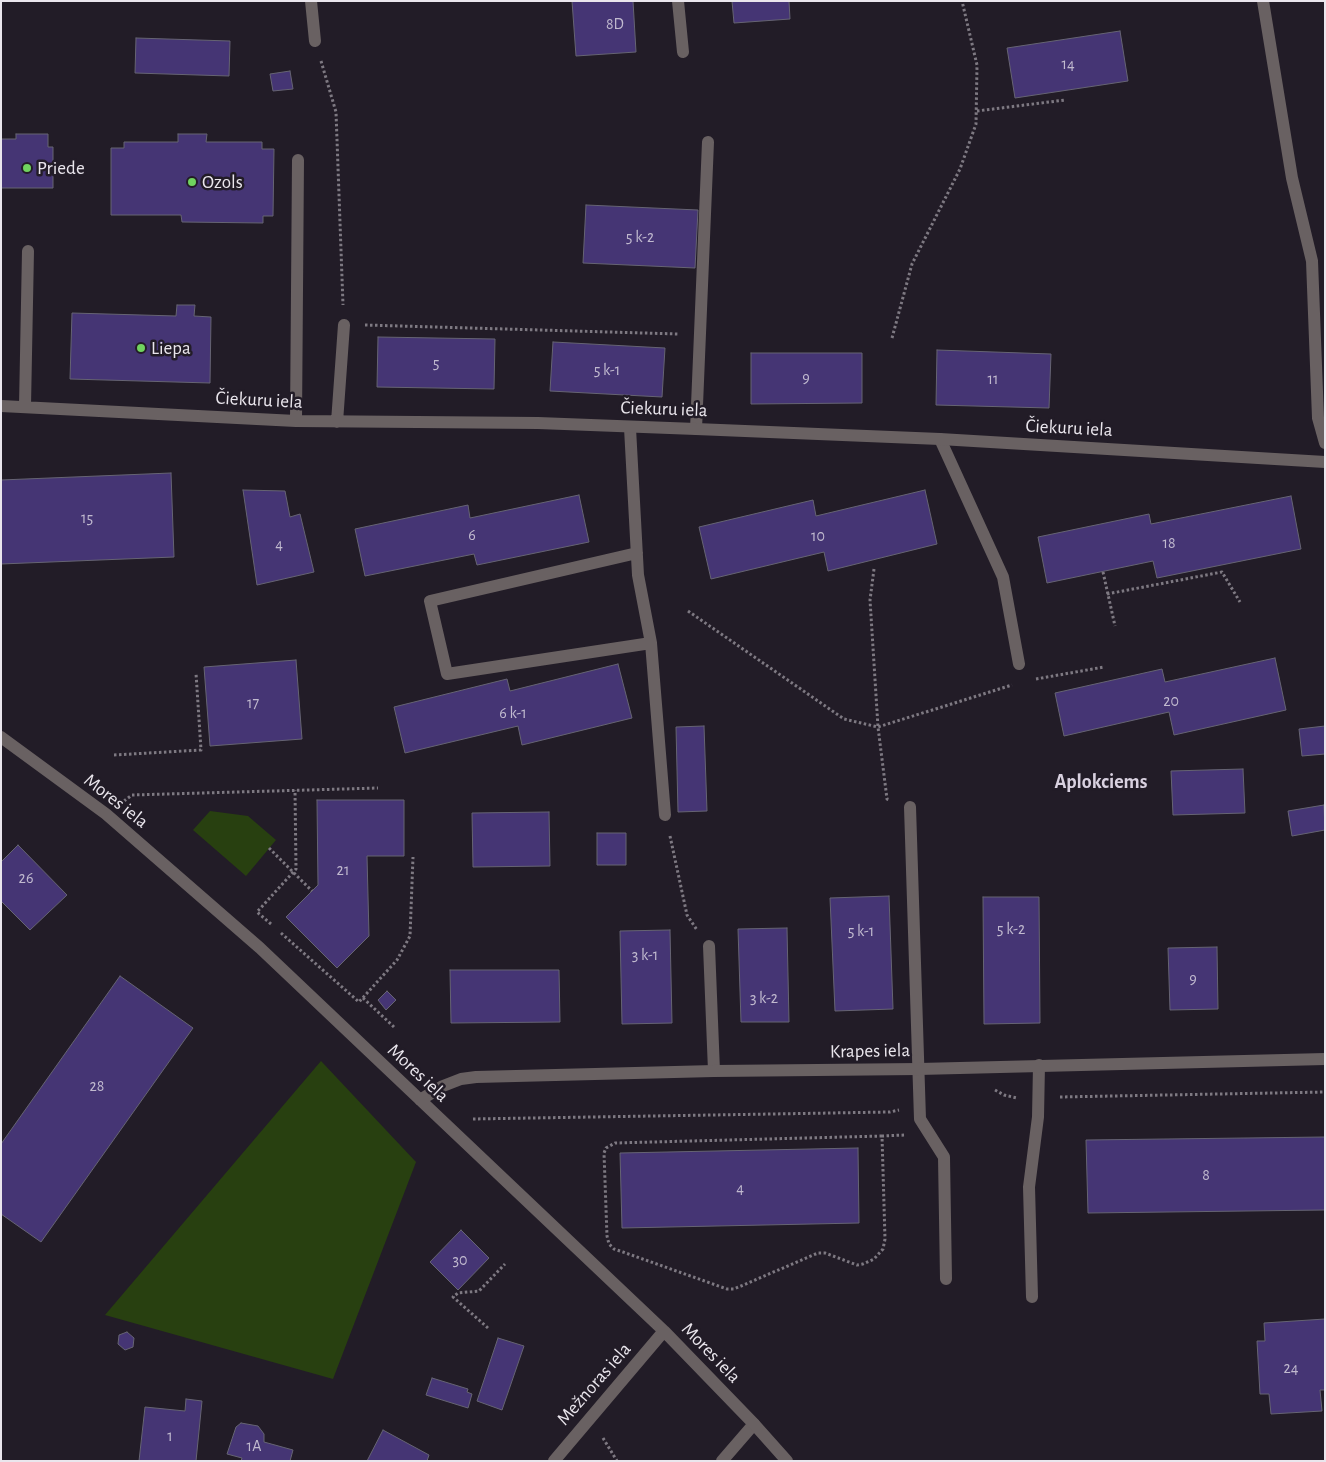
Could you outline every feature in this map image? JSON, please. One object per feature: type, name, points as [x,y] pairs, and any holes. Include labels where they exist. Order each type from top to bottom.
[{"type":"street","points":[[311,1],[315,41]]},
{"type":"street","points":[[678,1],[683,52]]},
{"type":"street","points":[[1262,1],[1292,178],[1312,261],[1318,418],[1325,443]]},
{"type":"street","points":[[696,429],[708,142]]},
{"type":"street","points":[[296,421],[298,160]]},
{"type":"street","points":[[25,406],[28,251]]},
{"type":"street","points":[[337,422],[344,325]]},
{"type":"street","name":"Čiekuru iela","points":[[1,406],[296,421],[538,422],[630,428],[696,429],[940,440],[1325,462]]},
{"type":"street","points":[[630,428],[638,576],[651,643],[665,816]]},
{"type":"street","points":[[940,440],[1003,576],[1019,664]]},
{"type":"street","points":[[637,553],[430,601],[447,674],[651,643]]},
{"type":"street","name":"Mores iela","points":[[1,737],[106,814],[260,948],[664,1331],[787,1461]]},
{"type":"street","points":[[910,806],[920,1120],[944,1157],[946,1279]]},
{"type":"street","points":[[709,946],[714,1071]]},
{"type":"street","name":"Krapes iela","points":[[420,1100],[443,1086],[461,1079],[476,1077],[1325,1059]]},
{"type":"street","points":[[1032,1297],[1029,1187],[1038,1117],[1039,1065]]},
{"type":"street","name":"Mežnoras iela","points":[[554,1461],[664,1331]]},
{"type":"street","points":[[722,1461],[754,1424]]},
{"type":"path","points":[[892,338],[912,264],[960,169],[976,124],[977,65],[962,1]]},
{"type":"path","points":[[315,41],[336,112],[344,325],[700,335]]},
{"type":"path","points":[[977,111],[1065,100]]},
{"type":"path","points":[[874,569],[870,600],[878,727],[887,799],[910,806]]},
{"type":"path","points":[[1103,572],[1115,626]]},
{"type":"path","points":[[1107,594],[1222,572],[1240,602]]},
{"type":"path","points":[[688,611],[844,719],[878,727],[1013,685]]},
{"type":"path","points":[[1031,680],[1104,667]]},
{"type":"path","points":[[114,755],[200,750],[196,673]]},
{"type":"path","points":[[106,814],[132,796],[378,788]]},
{"type":"path","points":[[272,925],[257,912],[296,868],[295,790]]},
{"type":"path","points":[[665,816],[687,915],[709,946]]},
{"type":"path","points":[[269,848],[312,891]]},
{"type":"path","points":[[279,932],[359,1002],[397,960],[410,936],[413,857]]},
{"type":"path","points":[[363,998],[394,1027]]},
{"type":"path","points":[[988,1086],[1014,1098],[1325,1092]]},
{"type":"path","points":[[436,1115],[481,1119],[890,1112],[920,1101]]},
{"type":"path","points":[[882,1136],[885,1239],[883,1249],[874,1259],[863,1264],[857,1265],[825,1253],[818,1253],[734,1289],[727,1289],[614,1249],[609,1244],[607,1236],[604,1153],[606,1148],[615,1143],[929,1134]]},
{"type":"path","points":[[488,1328],[453,1297],[458,1293],[479,1291],[505,1264]]},
{"type":"green space","points":[[210,811],[248,816],[276,840],[246,876],[193,830]]},
{"type":"green space","points":[[321,1061],[416,1162],[333,1379],[105,1315]]},
{"type":"building","points":[[572,1],[633,1],[636,52],[576,56]]},
{"type":"building","points":[[732,1],[789,1],[790,19],[734,23]]},
{"type":"building","points":[[1120,31],[1128,81],[1015,98],[1007,48]]},
{"type":"building","points":[[136,38],[230,41],[229,76],[135,73]]},
{"type":"building","points":[[290,71],[293,89],[273,91],[270,74]]},
{"type":"building","name":"Priede","points":[[16,134],[48,134],[48,147],[53,147],[53,188],[1,188],[1,139],[16,139]]},
{"type":"building","name":"Ozols","points":[[178,134],[207,134],[206,142],[262,142],[262,149],[274,149],[273,216],[263,216],[263,223],[182,222],[181,215],[111,215],[111,148],[124,148],[124,142],[178,142]]},
{"type":"building","points":[[586,205],[698,210],[695,268],[583,263]]},
{"type":"building","name":"Liepa","points":[[177,305],[195,305],[194,316],[211,317],[210,383],[70,379],[72,313],[176,316]]},
{"type":"building","points":[[378,337],[495,339],[494,389],[377,387]]},
{"type":"building","points":[[553,342],[665,348],[662,397],[550,391]]},
{"type":"building","points":[[937,350],[1051,354],[1049,408],[936,405]]},
{"type":"building","points":[[751,353],[862,353],[862,403],[751,404]]},
{"type":"building","points":[[171,473],[174,557],[1,564],[1,480]]},
{"type":"building","points":[[243,490],[285,491],[290,517],[300,514],[314,572],[257,585]]},
{"type":"building","points":[[925,490],[937,544],[828,571],[824,552],[711,579],[699,527],[813,500],[816,516]]},
{"type":"building","points":[[579,495],[589,542],[477,565],[474,554],[365,576],[355,529],[468,505],[470,518]]},
{"type":"building","points":[[1291,496],[1301,549],[1157,578],[1153,561],[1047,583],[1038,537],[1149,514],[1151,524]]},
{"type":"building","points":[[1275,658],[1286,710],[1174,735],[1169,712],[1064,736],[1055,693],[1162,669],[1165,682]]},
{"type":"building","points":[[296,660],[302,739],[210,746],[204,667]]},
{"type":"building","points":[[618,664],[632,718],[522,745],[518,726],[405,753],[394,707],[507,679],[510,691]]},
{"type":"building","points":[[704,726],[707,811],[678,812],[676,727]]},
{"type":"building","points":[[1325,726],[1325,754],[1302,756],[1299,729]]},
{"type":"building","points":[[1243,769],[1245,813],[1173,815],[1171,771]]},
{"type":"building","points":[[317,800],[404,800],[404,856],[367,856],[369,936],[337,968],[286,917],[318,885]]},
{"type":"building","points":[[1324,805],[1325,830],[1292,836],[1288,811]]},
{"type":"building","points":[[549,812],[550,866],[473,867],[472,813]]},
{"type":"building","points":[[597,833],[626,833],[626,865],[597,865]]},
{"type":"building","points":[[18,845],[67,895],[30,930],[1,901],[1,862]]},
{"type":"building","points":[[889,896],[893,1009],[835,1011],[830,898]]},
{"type":"building","points":[[983,897],[1039,897],[1040,1023],[984,1024]]},
{"type":"building","points":[[787,928],[789,1022],[741,1022],[738,929]]},
{"type":"building","points":[[670,930],[672,1023],[622,1024],[620,931]]},
{"type":"building","points":[[1217,947],[1218,1009],[1170,1010],[1168,948]]},
{"type":"building","points":[[450,970],[559,970],[560,1022],[451,1023]]},
{"type":"building","points":[[120,976],[193,1028],[41,1242],[1,1214],[1,1144]]},
{"type":"building","points":[[387,991],[396,1000],[386,1010],[378,1000]]},
{"type":"building","points":[[1325,1137],[1325,1210],[1088,1213],[1086,1140]]},
{"type":"building","points":[[858,1148],[859,1223],[622,1228],[620,1153]]},
{"type":"building","points":[[461,1230],[489,1258],[458,1290],[430,1262]]},
{"type":"building","points":[[1325,1319],[1325,1390],[1320,1390],[1322,1411],[1271,1414],[1269,1394],[1260,1394],[1257,1341],[1265,1341],[1264,1323]]},
{"type":"building","points":[[127,1332],[134,1338],[133,1347],[125,1350],[118,1344],[119,1335]]},
{"type":"building","points":[[498,1338],[524,1346],[502,1410],[477,1401]]},
{"type":"building","points":[[432,1378],[468,1389],[467,1392],[472,1394],[468,1408],[426,1395]]},
{"type":"building","points":[[186,1399],[202,1401],[196,1461],[139,1461],[145,1407],[185,1411]]},
{"type":"building","points":[[241,1423],[258,1426],[264,1434],[264,1442],[293,1450],[290,1461],[241,1461],[242,1458],[227,1454],[236,1427]]},
{"type":"building","points":[[383,1430],[429,1455],[427,1461],[367,1461]]},
{"type":"place","name":"Priede","points":[[27,168]]},
{"type":"place","name":"Ozols","points":[[192,182]]},
{"type":"place","name":"Liepa","points":[[141,348]]},
{"type":"district","name":"Aplokciems","points":[[1101,782]]}]
